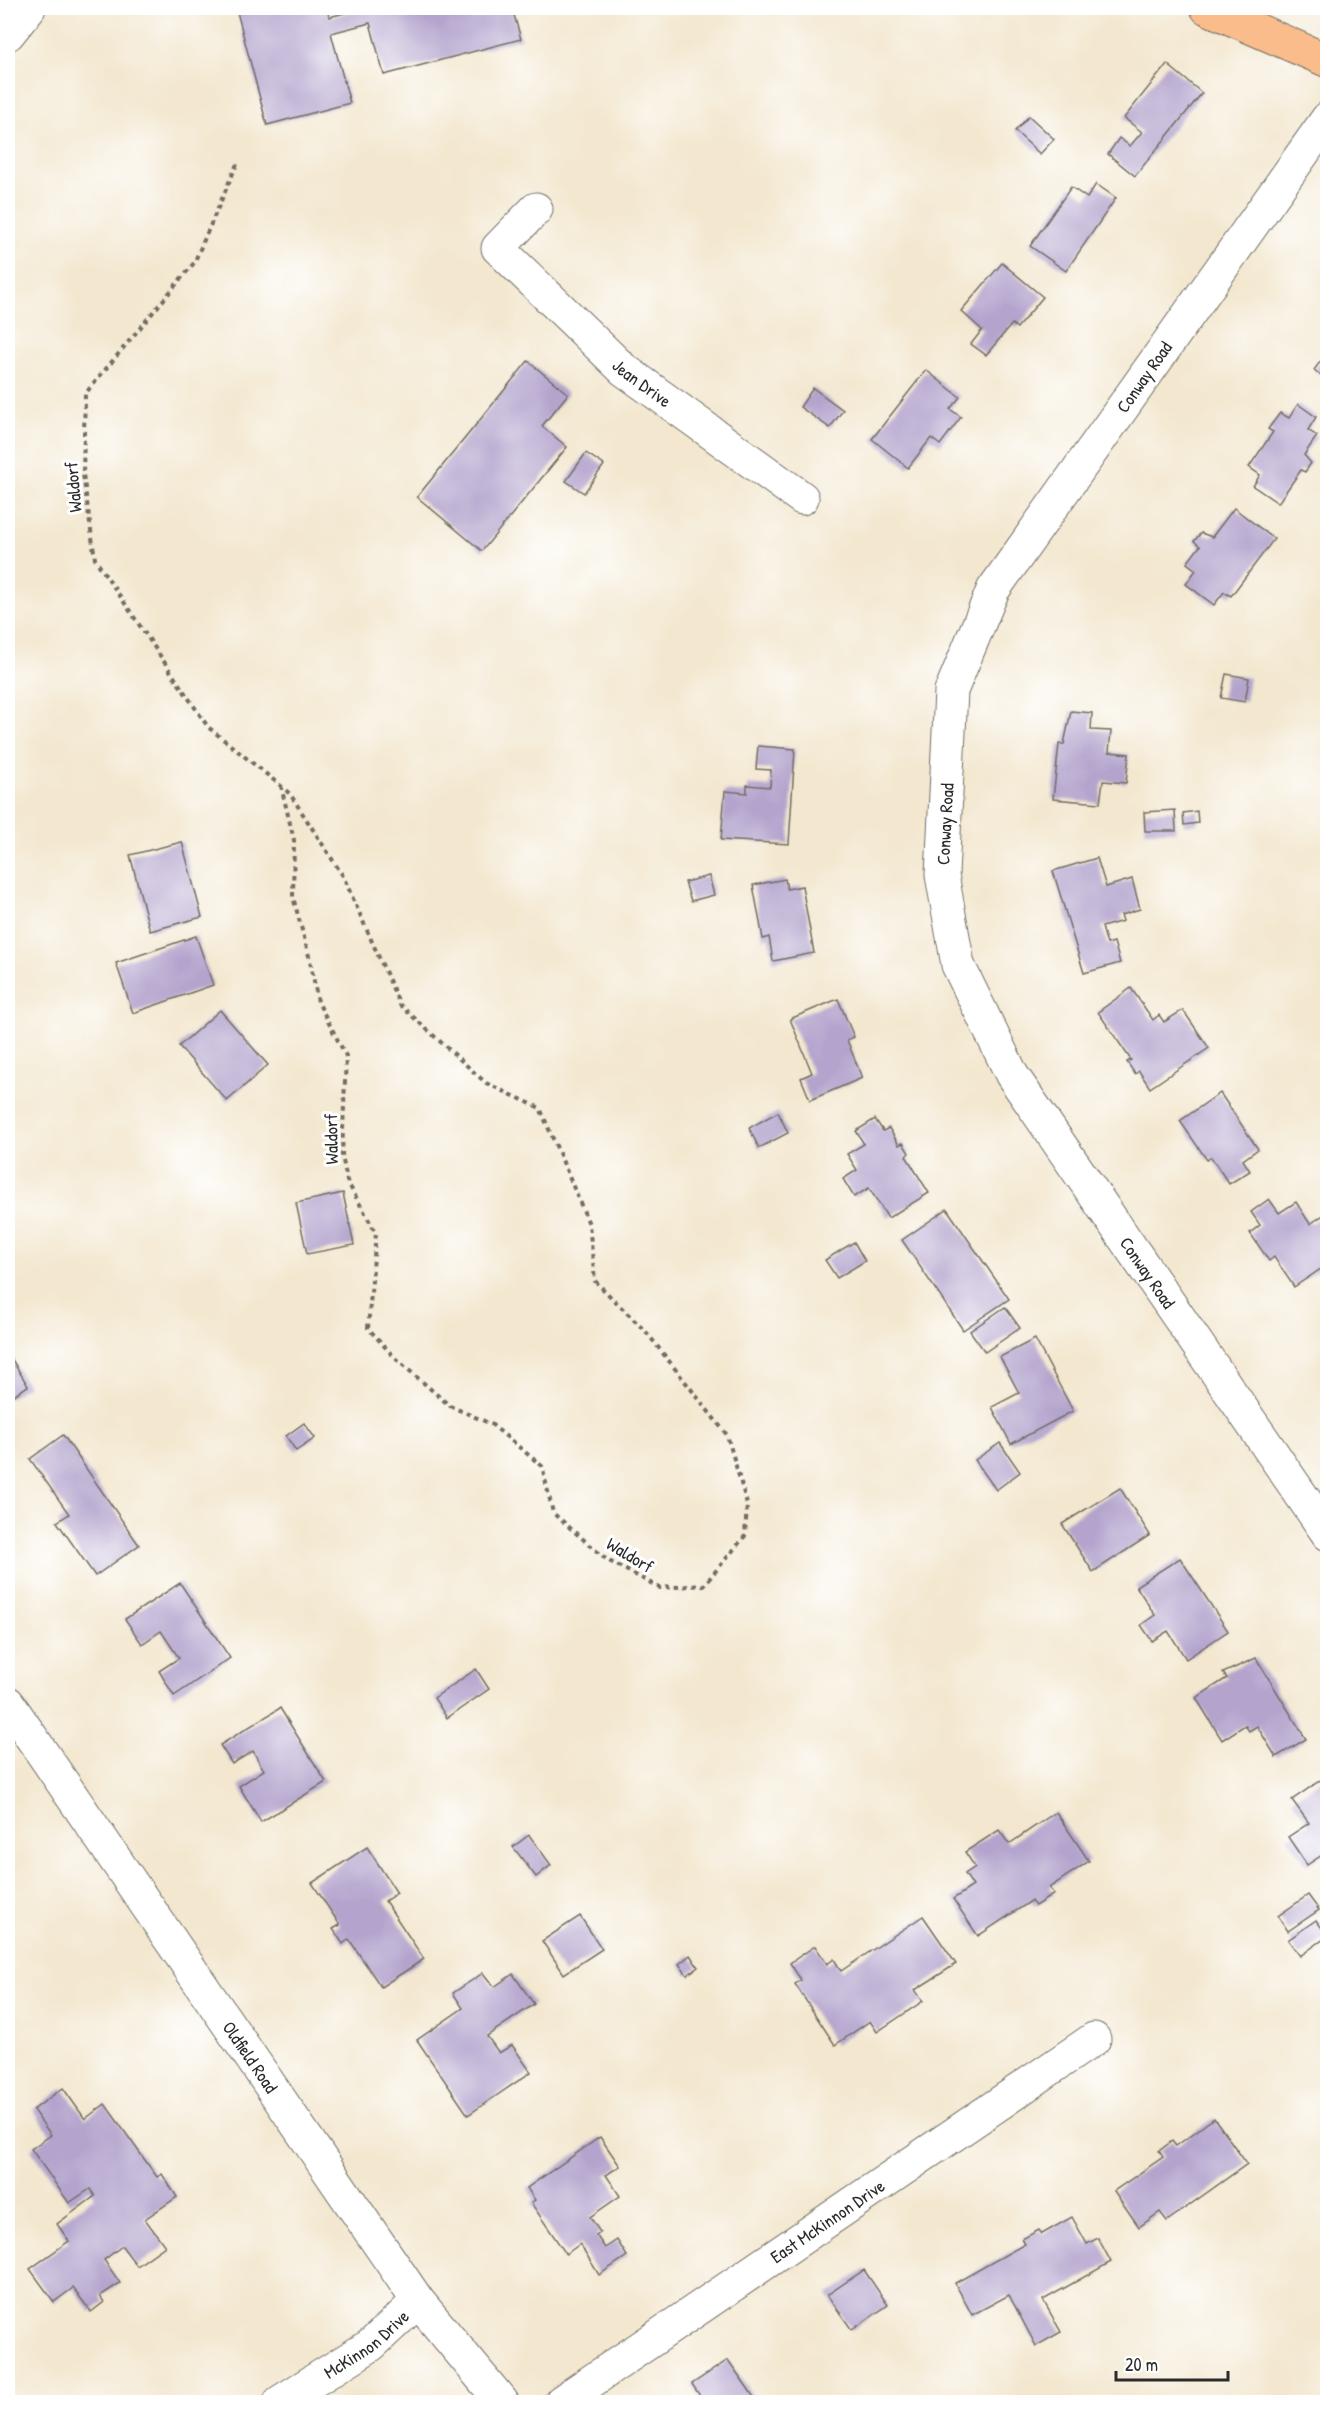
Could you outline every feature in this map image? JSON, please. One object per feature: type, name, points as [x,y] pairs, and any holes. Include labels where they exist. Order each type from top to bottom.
[{"type":"main road","points":[[1207,8],[1328,61]]},
{"type":"street","points":[[8,34],[28,8]]},
{"type":"street","name":"Conway Road","points":[[1328,118],[993,590],[951,691],[942,874],[958,965],[1012,1075],[1328,1534]]},
{"type":"street","name":"Jean Drive","points":[[536,209],[498,248],[624,369],[802,498]]},
{"type":"street","name":"Oldfield Road","points":[[8,1703],[418,2301],[502,2403]]},
{"type":"street","name":"East McKinnon Drive","points":[[561,2403],[1094,2039]]},
{"type":"street","name":"McKinnon Drive","points":[[280,2403],[371,2345],[418,2301]]},
{"type":"path","points":[[1323,8],[1328,9]]},
{"type":"path","name":"Waldorf","points":[[237,164],[194,263],[85,394],[83,474],[95,559],[208,727],[281,786],[290,794],[343,876],[400,1005],[486,1083],[540,1108],[589,1224],[595,1281],[647,1334],[726,1434],[747,1504],[745,1536],[705,1585],[660,1588],[607,1560],[553,1513],[542,1466],[491,1424],[450,1406],[395,1358],[368,1328],[376,1233],[347,1181],[342,1155],[346,1056],[318,1002],[309,956],[293,897],[294,840],[281,786]]},
{"type":"building","points":[[236,8],[327,8],[329,17],[364,8],[512,8],[521,39],[384,75],[370,23],[331,33],[350,103],[267,125]]},
{"type":"building","points":[[1167,64],[1202,93],[1135,176],[1108,154],[1119,138],[1130,146],[1142,132],[1124,118]]},
{"type":"building","points":[[1029,116],[1054,139],[1040,154],[1015,131]]},
{"type":"building","points":[[1096,184],[1116,198],[1066,271],[1030,246],[1071,187],[1087,198]]},
{"type":"building","points":[[1002,263],[1043,297],[1017,328],[1012,324],[986,355],[971,344],[982,330],[961,311]]},
{"type":"building","points":[[1328,351],[1328,380],[1314,370]]},
{"type":"building","points":[[528,361],[568,394],[542,426],[567,447],[482,551],[417,497]]},
{"type":"building","points":[[926,370],[960,397],[950,409],[961,417],[940,445],[931,438],[908,468],[872,439]]},
{"type":"building","points":[[813,388],[843,410],[830,428],[800,407]]},
{"type":"building","points":[[1298,404],[1316,417],[1308,430],[1317,436],[1304,455],[1311,463],[1305,472],[1301,470],[1278,503],[1253,486],[1260,475],[1249,467],[1273,432],[1268,429],[1280,413],[1289,418]]},
{"type":"building","points":[[586,453],[604,465],[584,493],[566,481]]},
{"type":"building","points":[[1234,508],[1274,539],[1231,596],[1224,592],[1214,605],[1186,584],[1196,570],[1187,563],[1200,546],[1194,541],[1201,533],[1212,537]]},
{"type":"building","points":[[1226,674],[1249,678],[1245,702],[1221,698]]},
{"type":"building","points":[[1071,711],[1092,713],[1091,730],[1111,731],[1109,752],[1129,754],[1126,783],[1103,781],[1100,803],[1053,799],[1059,744],[1064,744]]},
{"type":"building","points":[[758,746],[795,749],[789,844],[721,840],[725,791],[747,793],[747,785],[770,787],[771,770],[756,769]]},
{"type":"building","points":[[1175,810],[1176,831],[1145,831],[1144,812]]},
{"type":"building","points":[[1197,811],[1198,823],[1184,825],[1183,813]]},
{"type":"building","points":[[182,842],[202,917],[150,931],[130,855]]},
{"type":"building","points":[[1097,858],[1106,887],[1132,879],[1140,909],[1121,915],[1123,921],[1102,927],[1107,944],[1114,942],[1120,963],[1084,973],[1053,871]]},
{"type":"building","points":[[709,876],[714,895],[691,901],[685,882]]},
{"type":"building","points":[[785,879],[787,889],[802,886],[814,953],[773,961],[769,937],[763,939],[753,885]]},
{"type":"building","points":[[196,936],[213,985],[133,1013],[116,963]]},
{"type":"building","points":[[1131,988],[1153,1020],[1159,1015],[1164,1022],[1183,1010],[1209,1048],[1150,1088],[1139,1071],[1135,1074],[1127,1062],[1131,1060],[1098,1012]]},
{"type":"building","points":[[838,999],[854,1037],[847,1040],[862,1078],[810,1100],[801,1078],[812,1073],[790,1019]]},
{"type":"building","points":[[220,1010],[268,1065],[227,1101],[179,1046]]},
{"type":"building","points":[[1220,1093],[1258,1149],[1243,1160],[1250,1171],[1229,1184],[1211,1157],[1207,1160],[1180,1121]]},
{"type":"building","points":[[778,1112],[788,1133],[759,1148],[749,1128]]},
{"type":"building","points":[[875,1119],[883,1131],[889,1128],[899,1145],[903,1143],[909,1153],[906,1156],[929,1193],[888,1218],[869,1188],[854,1197],[843,1179],[857,1170],[847,1154],[864,1144],[856,1131]]},
{"type":"building","points":[[343,1193],[354,1245],[307,1254],[296,1203]]},
{"type":"building","points":[[1269,1199],[1279,1213],[1296,1202],[1310,1224],[1328,1212],[1328,1264],[1294,1287],[1274,1257],[1269,1261],[1250,1233],[1260,1225],[1251,1212]]},
{"type":"building","points":[[947,1209],[1009,1299],[963,1330],[902,1240]]},
{"type":"building","points":[[854,1242],[865,1261],[837,1278],[825,1260]]},
{"type":"building","points":[[1005,1307],[1020,1328],[985,1352],[970,1331]]},
{"type":"building","points":[[1035,1339],[1073,1411],[1011,1444],[992,1407],[1019,1393],[1000,1357]]},
{"type":"building","points":[[8,1353],[28,1386],[8,1399]]},
{"type":"building","points":[[304,1423],[315,1438],[296,1451],[286,1436]]},
{"type":"building","points":[[63,1435],[139,1545],[95,1576],[57,1522],[69,1514],[30,1459]]},
{"type":"building","points":[[1000,1443],[1020,1472],[996,1490],[975,1460]]},
{"type":"building","points":[[1120,1488],[1150,1535],[1093,1572],[1062,1524]]},
{"type":"building","points":[[1180,1558],[1228,1631],[1186,1659],[1168,1631],[1152,1641],[1141,1625],[1155,1615],[1136,1586]]},
{"type":"building","points":[[180,1583],[230,1658],[174,1696],[159,1671],[179,1658],[161,1631],[142,1644],[125,1619]]},
{"type":"building","points":[[1256,1658],[1306,1739],[1276,1757],[1257,1726],[1249,1731],[1245,1725],[1222,1740],[1196,1698],[1227,1678],[1223,1673]]},
{"type":"building","points":[[476,1669],[489,1689],[447,1718],[434,1698]]},
{"type":"building","points":[[280,1708],[326,1782],[261,1822],[239,1786],[264,1770],[253,1751],[232,1764],[220,1745]]},
{"type":"building","points":[[1328,1775],[1328,1851],[1307,1865],[1288,1837],[1309,1823],[1292,1800]]},
{"type":"building","points":[[1056,1812],[1089,1861],[1049,1888],[1054,1894],[1035,1906],[1031,1901],[978,1936],[953,1899],[973,1886],[965,1874],[975,1867],[965,1852],[999,1830],[1009,1844]]},
{"type":"building","points":[[529,1835],[551,1865],[536,1877],[513,1847]]},
{"type":"building","points":[[367,1847],[397,1893],[385,1901],[424,1959],[381,1987],[349,1939],[343,1944],[333,1929],[340,1925],[312,1883]]},
{"type":"building","points":[[1308,1895],[1319,1910],[1288,1931],[1278,1916]]},
{"type":"building","points":[[580,1916],[602,1949],[564,1974],[542,1941]]},
{"type":"building","points":[[923,1916],[956,1964],[915,1990],[923,2001],[877,2032],[870,2021],[835,2045],[795,1984],[801,1980],[790,1963],[815,1946],[827,1964],[834,1959],[841,1971]]},
{"type":"building","points":[[1316,1920],[1328,1936],[1300,1956],[1288,1940]]},
{"type":"building","points":[[690,1955],[698,1967],[687,1975],[679,1964]]},
{"type":"building","points":[[483,1973],[494,1987],[513,1974],[534,2004],[487,2036],[499,2053],[512,2045],[531,2072],[468,2115],[417,2040],[463,2008],[453,1993]]},
{"type":"building","points":[[63,2088],[85,2119],[105,2104],[157,2177],[162,2174],[177,2197],[145,2219],[165,2246],[137,2266],[122,2246],[104,2260],[120,2283],[100,2296],[104,2302],[91,2312],[73,2288],[54,2302],[30,2269],[69,2241],[57,2224],[95,2196],[90,2189],[69,2203],[31,2149],[51,2135],[33,2110]]},
{"type":"building","points":[[1214,2118],[1247,2164],[1167,2221],[1160,2212],[1139,2227],[1114,2191],[1163,2157],[1159,2151],[1172,2141],[1176,2146]]},
{"type":"building","points":[[600,2137],[620,2166],[606,2175],[620,2196],[590,2217],[600,2232],[596,2235],[605,2248],[617,2240],[627,2256],[599,2275],[580,2244],[566,2254],[531,2203],[535,2200],[527,2188]]},
{"type":"building","points":[[1072,2217],[1087,2244],[1098,2238],[1111,2262],[1043,2300],[1061,2332],[1036,2346],[1009,2295],[972,2315],[955,2283],[1025,2244],[1022,2239],[1039,2230],[1042,2234]]},
{"type":"building","points":[[864,2270],[888,2305],[852,2330],[827,2295]]},
{"type":"building","points":[[728,2360],[757,2402],[704,2402],[692,2384]]}]
